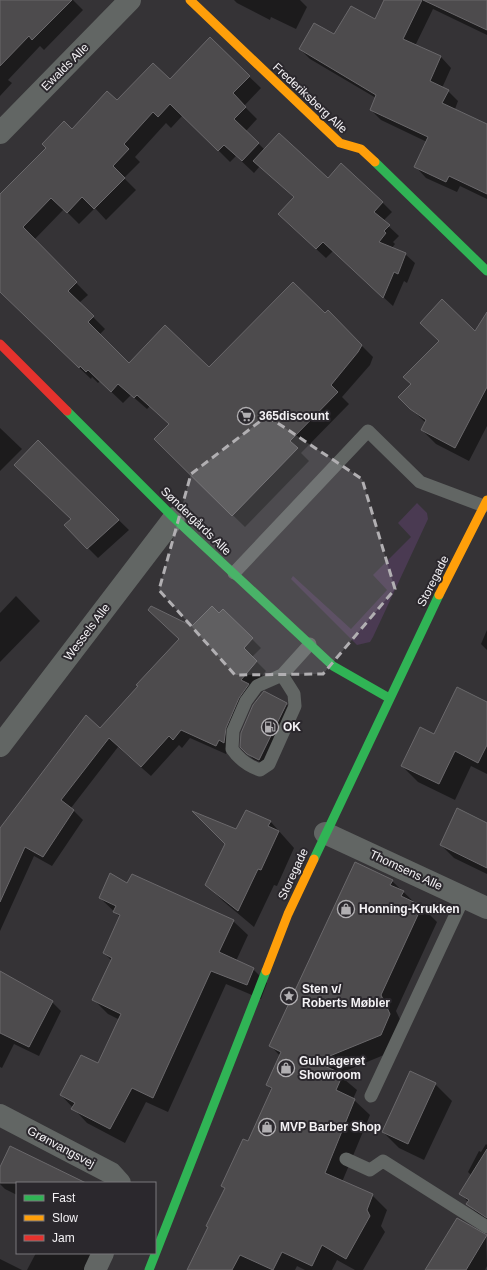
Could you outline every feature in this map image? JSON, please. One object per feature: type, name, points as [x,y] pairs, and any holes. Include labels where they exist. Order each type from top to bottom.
[{"type":"street","name":"Ewalds Alle","points":[[0,133],[130,0]]},
{"type":"street","name":"Frederiksberg Alle","points":[[190,0],[340,143],[362,149],[487,271]]},
{"type":"street","name":"Søndergårds Alle","points":[[0,344],[174,518],[333,666],[389,698]]},
{"type":"street","name":"Storegade","points":[[156,1250],[288,914],[389,698],[486,503]]},
{"type":"street","name":"Wessels Alle","points":[[0,746],[174,518]]},
{"type":"street","name":"Thomsens Alle","points":[[326,833],[487,908]]},
{"type":"street","name":"Grønvangsvej","points":[[0,1115],[110,1173],[119,1182]]},
{"type":"street","points":[[95,1270],[103,1254]]},
{"type":"street","name":"Storegade","points":[[148,1270],[154,1254]]},
{"type":"lane","points":[[234,573],[368,431],[420,482],[486,503]]},
{"type":"lane","points":[[282,675],[294,694],[295,706],[269,764],[260,770],[250,766],[237,757],[232,749],[233,731],[246,701],[256,686],[282,675],[310,644]]},
{"type":"lane","points":[[371,1096],[464,897]]},
{"type":"lane","points":[[346,1159],[370,1170],[383,1161],[487,1227]]},
{"type":"highlighted area","points":[[267,416],[362,479],[395,589],[323,674],[235,675],[159,590],[191,474]]},
{"type":"shaded area","points":[[417,503],[427,513],[428,519],[373,637],[370,642],[357,645],[291,579],[293,576],[351,629],[387,590],[373,575],[411,537],[398,523]]},
{"type":"building","points":[[0,0],[72,0],[32,40],[29,36],[0,66]]},
{"type":"building","points":[[384,0],[422,0],[403,39],[441,56],[430,81],[449,90],[442,103],[487,124],[487,194],[449,176],[446,182],[414,167],[428,137],[370,110],[376,95],[299,49],[314,23],[334,34],[351,6],[375,19]]},
{"type":"building","points":[[423,0],[487,0],[487,30]]},
{"type":"building","points":[[210,37],[250,76],[233,93],[246,107],[234,119],[259,143],[242,161],[224,145],[218,151],[170,104],[158,117],[153,112],[124,144],[129,149],[113,166],[125,178],[94,209],[82,197],[67,213],[51,198],[23,227],[77,282],[68,291],[94,316],[88,322],[129,363],[165,325],[209,367],[293,282],[325,313],[328,310],[362,345],[331,385],[338,392],[290,441],[298,448],[232,516],[154,439],[169,424],[137,395],[134,398],[118,384],[111,392],[88,370],[86,372],[80,366],[79,368],[0,292],[0,194],[46,148],[42,144],[64,121],[72,129],[107,91],[117,100],[153,63],[170,79]]},
{"type":"building","points":[[279,133],[328,178],[341,163],[383,202],[374,212],[390,225],[384,231],[386,233],[379,242],[406,253],[398,274],[394,272],[383,298],[323,242],[316,249],[278,214],[294,197],[253,161]]},
{"type":"building","points":[[442,299],[475,331],[487,312],[487,387],[455,448],[421,430],[426,420],[410,409],[398,397],[411,384],[403,377],[439,341],[420,323]]},
{"type":"building","points":[[38,440],[119,520],[87,549],[64,525],[71,519],[14,465]]},
{"type":"building","points":[[151,606],[192,626],[212,606],[219,613],[223,609],[253,638],[244,648],[257,661],[241,680],[249,684],[239,698],[226,728],[224,743],[219,740],[216,746],[181,730],[173,740],[169,736],[141,767],[109,738],[61,800],[74,810],[43,857],[25,847],[0,902],[0,828],[86,715],[100,728],[138,686],[136,685],[179,639],[148,610]]},
{"type":"building","points":[[457,687],[487,702],[487,745],[478,763],[455,751],[439,784],[401,766],[420,727],[434,734]]},
{"type":"building","points":[[264,691],[287,703],[259,760],[247,754],[240,747],[241,733],[253,705]]},
{"type":"building","points":[[457,808],[487,823],[487,868],[440,845]]},
{"type":"building","points":[[246,810],[271,821],[268,826],[279,831],[261,870],[258,869],[238,911],[205,885],[225,844],[192,811],[236,829]]},
{"type":"building","points":[[355,862],[393,880],[390,885],[404,891],[401,896],[422,906],[381,995],[390,1014],[381,1035],[315,1062],[343,1074],[336,1090],[355,1099],[325,1173],[373,1194],[367,1210],[370,1216],[346,1259],[322,1245],[312,1266],[282,1252],[273,1270],[240,1255],[232,1270],[187,1270],[208,1227],[206,1226],[225,1188],[221,1186],[243,1139],[248,1141],[272,1088],[266,1085],[281,1052],[269,1046]]},
{"type":"building","points":[[110,873],[127,883],[132,874],[234,920],[219,952],[254,968],[247,985],[211,971],[153,1098],[132,1088],[110,1129],[71,1109],[75,1103],[60,1095],[81,1055],[98,1063],[121,1014],[92,1000],[112,958],[103,953],[120,915],[113,912],[116,906],[99,898]]},
{"type":"building","points":[[0,971],[53,1001],[29,1047],[0,1033]]},
{"type":"building","points":[[410,1071],[436,1083],[408,1144],[382,1132]]},
{"type":"building","points":[[10,1146],[84,1182],[0,1183],[0,1167]]},
{"type":"building","points":[[487,1149],[487,1218],[466,1204],[469,1200],[459,1194]]},
{"type":"building","points":[[457,1218],[487,1235],[466,1270],[425,1270]]},
{"type":"traffic: fast","points":[[375,162],[487,271]]},
{"type":"traffic: fast","points":[[67,411],[174,518],[333,666],[389,698]]},
{"type":"traffic: fast","points":[[314,859],[439,595]]},
{"type":"traffic: fast","points":[[156,1252],[266,971]]},
{"type":"traffic: fast","points":[[149,1270],[155,1254]]},
{"type":"traffic: slow","points":[[190,0],[340,143],[361,149],[375,162]]},
{"type":"traffic: slow","points":[[439,595],[487,500]]},
{"type":"traffic: slow","points":[[266,971],[288,914],[314,859]]},
{"type":"traffic: jam","points":[[0,344],[67,411]]},
{"type":"place","name":"365discount","points":[[246,416]]},
{"type":"place","name":"OK","points":[[270,727]]},
{"type":"place","name":"Honning-Krukken","points":[[346,909]]},
{"type":"place","name":"Sten v/ Roberts Møbler","points":[[289,996]]},
{"type":"place","name":"Gulvlageret Showroom","points":[[286,1068]]},
{"type":"place","name":"MVP Barber Shop","points":[[267,1127]]}]
